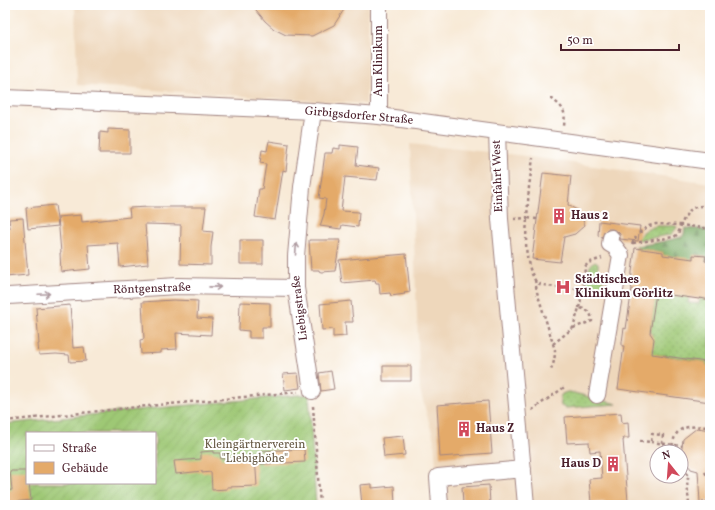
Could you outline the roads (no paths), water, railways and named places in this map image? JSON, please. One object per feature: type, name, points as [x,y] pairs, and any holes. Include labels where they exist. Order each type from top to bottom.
[{"type":"street","name":"Am Klinikum","points":[[378,5],[379,116]]},
{"type":"street","name":"Girbigsdorfer Straße","points":[[5,98],[313,111],[379,116],[710,161]]},
{"type":"street","name":"Liebigstraße","points":[[312,391],[296,288],[296,256],[302,187],[313,111]]},
{"type":"street","name":"Einfahrt West","points":[[497,132],[500,220],[526,505]]},
{"type":"street","points":[[597,395],[621,255],[615,247],[610,244],[611,238]]},
{"type":"street","name":"Röntgenstraße","points":[[6,296],[178,286],[296,288]]},
{"type":"street","points":[[440,505],[438,477],[523,469]]},
{"type":"place","name":"Haus 2","points":[[559,216]]},
{"type":"place","name":"Städtisches Klinikum Görlitz","points":[[563,287]]},
{"type":"place","name":"Haus Z","points":[[464,429]]},
{"type":"place","name":"Haus D","points":[[613,464]]},
{"type":"park label","name":"Kleingärtnerverein \"Liebighöhe\"","points":[[255,452]]}]
